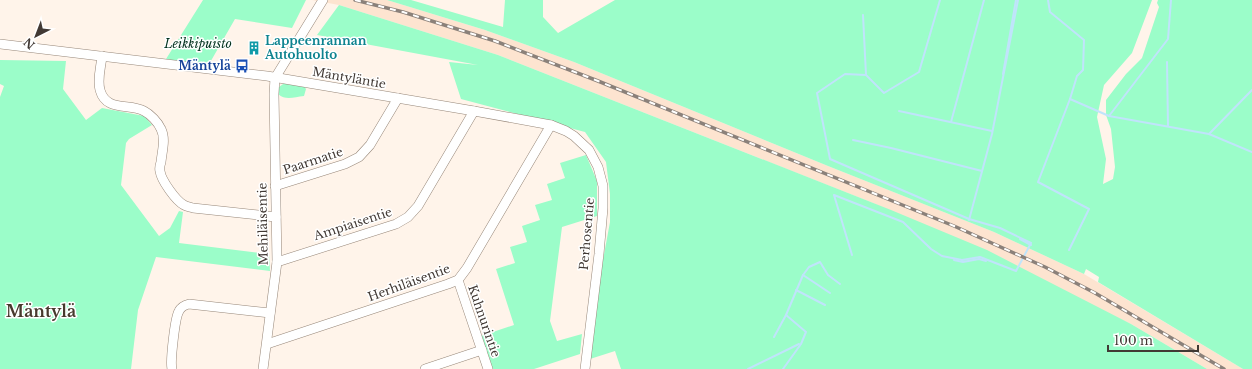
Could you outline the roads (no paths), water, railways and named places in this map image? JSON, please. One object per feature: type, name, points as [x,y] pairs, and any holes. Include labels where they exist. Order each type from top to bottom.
[{"type":"street","points":[[275,78],[323,0]]},
{"type":"street","name":"Mäntyläntie","points":[[0,44],[275,78],[551,125]]},
{"type":"street","points":[[102,56],[99,81],[100,90],[105,99],[112,104],[145,111],[160,128],[164,140],[159,171],[162,179],[177,200],[184,205],[193,208],[276,217]]},
{"type":"street","name":"Mehiläisentie","points":[[263,369],[277,262],[275,78]]},
{"type":"street","name":"Paarmatie","points":[[275,186],[345,164],[359,157],[370,145],[398,98]]},
{"type":"street","name":"Ampiaisentie","points":[[277,262],[396,224],[408,217],[418,206],[474,111]]},
{"type":"street","name":"Herhiläisentie","points":[[267,344],[458,280],[467,268],[551,125]]},
{"type":"street","name":"Perhosentie","points":[[551,125],[574,136],[589,150],[598,167],[603,186],[603,208],[599,254],[585,369]]},
{"type":"street","name":"Kuhnurintie","points":[[458,280],[488,369]]},
{"type":"street","points":[[172,369],[172,353],[178,312],[183,306],[189,304],[270,313]]},
{"type":"street","points":[[425,369],[482,350]]},
{"type":"waterway","points":[[863,15],[866,75],[884,93],[919,72],[940,0]]},
{"type":"waterway","points":[[951,122],[984,0]]},
{"type":"waterway","points":[[1003,74],[1016,0]]},
{"type":"waterway","points":[[969,220],[992,134],[1018,0]]},
{"type":"waterway","points":[[1048,0],[1050,12],[1084,40],[1083,70],[1077,76],[1070,99],[1038,182],[1089,209],[1069,250]]},
{"type":"waterway","points":[[1109,116],[1168,39],[1171,0]]},
{"type":"waterway","points":[[1167,62],[1168,126]]},
{"type":"waterway","points":[[852,255],[834,195],[903,222],[931,249],[942,256],[962,260],[980,257],[1016,271],[1031,243],[1000,228],[969,219],[830,159],[817,93],[845,74],[866,75]]},
{"type":"waterway","points":[[1209,134],[1252,90]]},
{"type":"waterway","points":[[1070,99],[1109,116],[1209,134],[1252,152]]},
{"type":"waterway","points":[[899,111],[992,131]]},
{"type":"waterway","points":[[853,140],[982,171]]},
{"type":"waterway","points":[[1020,239],[1031,245]]},
{"type":"waterway","points":[[954,260],[963,262],[979,259],[986,261]]},
{"type":"waterway","points":[[774,337],[786,315],[803,275],[809,267],[820,262],[828,275],[840,284]]},
{"type":"waterway","points":[[803,275],[830,293]]},
{"type":"waterway","points":[[796,290],[825,305]]},
{"type":"waterway","points":[[783,369],[801,344],[806,332],[786,315]]},
{"type":"waterway","points":[[748,369],[799,344]]},
{"type":"railway","points":[[355,0],[403,12],[495,41],[598,81],[954,226],[1045,267],[1095,293],[1224,369]]},
{"type":"place","name":"Lappeenrannan Autohuolto","points":[[254,48]]},
{"type":"place","name":"Mäntylä","points":[[242,66]]},
{"type":"district","name":"Mäntylä","points":[[41,311]]},
{"type":"park label","name":"Leikkipuisto","points":[[198,44]]}]
